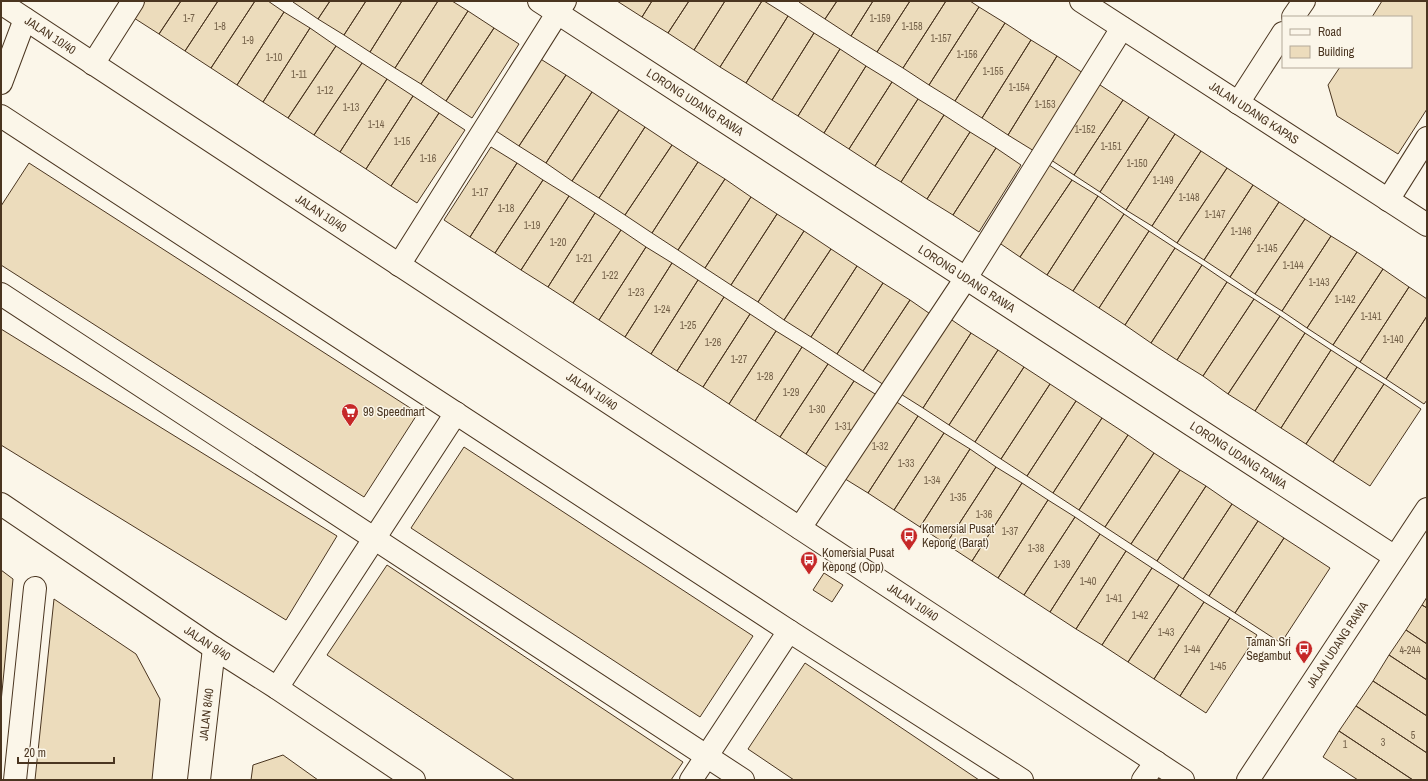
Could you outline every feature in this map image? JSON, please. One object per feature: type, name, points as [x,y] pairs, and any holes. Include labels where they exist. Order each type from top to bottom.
[{"type":"street","points":[[93,64],[133,1]]},
{"type":"street","name":"LORONG UDANG RAWA","points":[[539,1],[561,7],[966,278],[1395,556]]},
{"type":"street","name":"JALAN UDANG KAPAS","points":[[1081,1],[1427,225]]},
{"type":"street","points":[[1294,16],[1304,1]]},
{"type":"street","name":"JALAN 10/40","points":[[1,3],[1183,780]]},
{"type":"street","points":[[399,265],[561,7]]},
{"type":"street","points":[[1,83],[25,19]]},
{"type":"street","points":[[800,528],[966,278],[1122,28]]},
{"type":"street","points":[[1238,103],[1282,35]]},
{"type":"street","points":[[1,116],[790,631],[1022,780]]},
{"type":"street","points":[[1388,200],[1427,138]]},
{"type":"street","points":[[1,294],[743,780]]},
{"type":"street","points":[[277,688],[456,413]]},
{"type":"street","name":"JALAN 9/40","points":[[1,504],[214,648],[277,688],[390,772],[414,780]]},
{"type":"street","name":"JALAN UDANG RAWA","points":[[1248,780],[1427,509]]},
{"type":"street","points":[[15,780],[35,588]]},
{"type":"street","points":[[691,780],[790,631]]},
{"type":"street","name":"JALAN 8/40","points":[[199,780],[214,648]]},
{"type":"street","points":[[1144,780],[1156,762]]},
{"type":"building","points":[[145,1],[181,1],[159,34],[134,18]]},
{"type":"building","points":[[181,1],[218,1],[185,51],[159,34]]},
{"type":"building","points":[[218,1],[255,1],[211,68],[185,51]]},
{"type":"building","points":[[255,1],[268,1],[284,12],[237,85],[211,68]]},
{"type":"building","points":[[330,1],[318,19],[293,2]]},
{"type":"building","points":[[330,1],[366,1],[344,35],[318,19]]},
{"type":"building","points":[[366,1],[402,1],[370,52],[344,35]]},
{"type":"building","points":[[402,1],[438,1],[395,68],[370,52]]},
{"type":"building","points":[[438,1],[452,1],[468,11],[421,84],[395,68]]},
{"type":"building","points":[[617,1],[652,1],[642,17]]},
{"type":"building","points":[[652,1],[689,1],[668,33],[642,17]]},
{"type":"building","points":[[689,1],[725,1],[694,50],[668,33]]},
{"type":"building","points":[[725,1],[762,1],[720,67],[694,50]]},
{"type":"building","points":[[762,1],[788,16],[746,83],[720,67]]},
{"type":"building","points":[[837,1],[825,19],[799,2]]},
{"type":"building","points":[[837,1],[873,1],[851,36],[825,19]]},
{"type":"building","points":[[873,1],[910,1],[877,52],[851,36]]},
{"type":"building","points":[[910,1],[946,1],[903,68],[877,52]]},
{"type":"building","points":[[946,1],[970,1],[979,7],[929,85],[903,68]]},
{"type":"building","points":[[1382,1],[1427,1],[1427,109],[1398,154],[1337,116],[1328,85],[1339,68],[1412,68],[1412,16],[1373,16]]},
{"type":"building","points":[[979,7],[1005,23],[955,101],[929,85]]},
{"type":"building","points":[[468,11],[494,28],[446,101],[421,84]]},
{"type":"building","points":[[284,12],[310,28],[263,102],[237,85]]},
{"type":"building","points":[[788,16],[814,33],[772,100],[746,83]]},
{"type":"building","points":[[1005,23],[1031,40],[982,118],[955,101]]},
{"type":"building","points":[[310,28],[336,46],[288,118],[263,102]]},
{"type":"building","points":[[494,28],[519,44],[472,118],[446,101]]},
{"type":"building","points":[[814,33],[840,49],[798,116],[772,100]]},
{"type":"building","points":[[1031,40],[1057,56],[1008,135],[982,118]]},
{"type":"building","points":[[336,46],[362,63],[314,135],[288,118]]},
{"type":"building","points":[[840,49],[866,66],[824,133],[798,116]]},
{"type":"building","points":[[1057,56],[1083,73],[1034,151],[1008,135]]},
{"type":"building","points":[[539,58],[566,75],[519,146],[493,129]]},
{"type":"building","points":[[362,63],[387,79],[340,152],[314,135]]},
{"type":"building","points":[[866,66],[892,82],[849,149],[824,133]]},
{"type":"building","points":[[566,75],[592,92],[546,163],[519,146]]},
{"type":"building","points":[[387,79],[413,96],[366,169],[340,152]]},
{"type":"building","points":[[892,82],[918,99],[875,166],[849,149]]},
{"type":"building","points":[[1097,83],[1123,100],[1074,175],[1048,158]]},
{"type":"building","points":[[592,92],[619,110],[572,181],[546,163]]},
{"type":"building","points":[[413,96],[439,113],[391,186],[366,169]]},
{"type":"building","points":[[918,99],[944,115],[901,182],[875,166]]},
{"type":"building","points":[[1123,100],[1149,117],[1100,192],[1074,175]]},
{"type":"building","points":[[619,110],[645,127],[599,198],[572,181]]},
{"type":"building","points":[[439,113],[465,130],[417,203],[391,186]]},
{"type":"building","points":[[944,115],[970,132],[927,199],[901,182]]},
{"type":"building","points":[[1149,117],[1175,134],[1126,210],[1100,192]]},
{"type":"building","points":[[645,127],[672,145],[625,215],[599,198]]},
{"type":"building","points":[[970,132],[996,148],[953,215],[927,199]]},
{"type":"building","points":[[1175,134],[1201,151],[1152,226],[1126,210]]},
{"type":"building","points":[[672,145],[698,162],[652,233],[625,215]]},
{"type":"building","points":[[491,147],[517,163],[470,237],[444,220]]},
{"type":"building","points":[[996,148],[1021,165],[979,232],[953,215]]},
{"type":"building","points":[[1201,151],[1227,168],[1177,243],[1152,226]]},
{"type":"building","points":[[698,162],[725,179],[678,250],[652,233]]},
{"type":"building","points":[[29,163],[418,413],[364,497],[1,265],[1,206]]},
{"type":"building","points":[[517,163],[543,180],[495,253],[470,237]]},
{"type":"building","points":[[1046,163],[1072,180],[1020,257],[995,240]]},
{"type":"building","points":[[1227,168],[1253,185],[1204,260],[1177,243]]},
{"type":"building","points":[[725,179],[751,197],[705,268],[678,250]]},
{"type":"building","points":[[543,180],[569,196],[521,270],[495,253]]},
{"type":"building","points":[[1072,180],[1098,196],[1047,275],[1020,257]]},
{"type":"building","points":[[1253,185],[1279,202],[1230,277],[1204,260]]},
{"type":"building","points":[[569,196],[595,213],[548,287],[521,270]]},
{"type":"building","points":[[1098,196],[1124,214],[1073,291],[1047,275]]},
{"type":"building","points":[[751,197],[777,214],[731,285],[705,268]]},
{"type":"building","points":[[1279,202],[1305,219],[1255,294],[1230,277]]},
{"type":"building","points":[[595,213],[621,230],[573,303],[548,287]]},
{"type":"building","points":[[777,214],[804,231],[758,302],[731,285]]},
{"type":"building","points":[[1124,214],[1149,231],[1099,308],[1073,291]]},
{"type":"building","points":[[1305,219],[1331,236],[1282,311],[1255,294]]},
{"type":"building","points":[[621,230],[646,247],[599,320],[573,303]]},
{"type":"building","points":[[804,231],[831,249],[784,320],[758,302]]},
{"type":"building","points":[[1149,231],[1175,248],[1125,325],[1099,308]]},
{"type":"building","points":[[1331,236],[1357,252],[1307,328],[1282,311]]},
{"type":"building","points":[[646,247],[672,263],[625,337],[599,320]]},
{"type":"building","points":[[1175,248],[1202,265],[1151,343],[1125,325]]},
{"type":"building","points":[[831,249],[857,266],[811,337],[784,320]]},
{"type":"building","points":[[1357,252],[1383,269],[1333,345],[1307,328]]},
{"type":"building","points":[[672,263],[698,280],[651,354],[625,337]]},
{"type":"building","points":[[1202,265],[1227,282],[1177,360],[1151,343]]},
{"type":"building","points":[[857,266],[883,283],[837,354],[811,337]]},
{"type":"building","points":[[1383,269],[1409,287],[1360,362],[1333,345]]},
{"type":"building","points":[[698,280],[724,297],[677,371],[651,354]]},
{"type":"building","points":[[1227,282],[1254,299],[1203,376],[1177,360]]},
{"type":"building","points":[[883,283],[910,300],[863,371],[837,354]]},
{"type":"building","points":[[1409,287],[1427,299],[1427,316],[1386,379],[1360,362]]},
{"type":"building","points":[[724,297],[750,314],[703,387],[677,371]]},
{"type":"building","points":[[1254,299],[1280,316],[1228,394],[1203,376]]},
{"type":"building","points":[[910,300],[936,318],[890,389],[863,371]]},
{"type":"building","points":[[750,314],[776,331],[729,404],[703,387]]},
{"type":"building","points":[[946,316],[971,333],[923,408],[896,391]]},
{"type":"building","points":[[1280,316],[1305,333],[1255,411],[1228,394]]},
{"type":"building","points":[[1427,316],[1427,400],[1424,404],[1386,379]]},
{"type":"building","points":[[1,329],[337,536],[286,620],[1,445]]},
{"type":"building","points":[[776,331],[802,347],[755,421],[729,404]]},
{"type":"building","points":[[971,333],[998,350],[949,425],[923,408]]},
{"type":"building","points":[[1305,333],[1331,350],[1281,428],[1255,411]]},
{"type":"building","points":[[802,347],[828,364],[780,437],[755,421]]},
{"type":"building","points":[[998,350],[1024,367],[975,442],[949,425]]},
{"type":"building","points":[[1331,350],[1357,367],[1306,444],[1281,428]]},
{"type":"building","points":[[828,364],[854,381],[806,454],[780,437]]},
{"type":"building","points":[[1024,367],[1050,384],[1001,459],[975,442]]},
{"type":"building","points":[[1357,367],[1384,384],[1333,462],[1306,444]]},
{"type":"building","points":[[854,381],[880,397],[832,471],[806,454]]},
{"type":"building","points":[[1050,384],[1076,401],[1027,476],[1001,459]]},
{"type":"building","points":[[1384,384],[1421,409],[1370,486],[1333,462]]},
{"type":"building","points":[[892,399],[918,416],[868,493],[842,477]]},
{"type":"building","points":[[1076,401],[1102,418],[1053,493],[1027,476]]},
{"type":"building","points":[[918,416],[944,433],[894,510],[868,493]]},
{"type":"building","points":[[1102,418],[1128,435],[1079,510],[1053,493]]},
{"type":"building","points":[[944,433],[970,449],[920,527],[894,510]]},
{"type":"building","points":[[1128,435],[1154,453],[1105,527],[1079,510]]},
{"type":"building","points":[[464,447],[753,636],[700,717],[411,528]]},
{"type":"building","points":[[970,449],[996,467],[946,544],[920,527]]},
{"type":"building","points":[[1154,453],[1180,470],[1131,544],[1105,527]]},
{"type":"building","points":[[996,467],[1022,483],[972,561],[946,544]]},
{"type":"building","points":[[1180,470],[1206,486],[1157,561],[1131,544]]},
{"type":"building","points":[[1022,483],[1048,500],[998,578],[972,561]]},
{"type":"building","points":[[1206,486],[1232,504],[1183,579],[1157,561]]},
{"type":"building","points":[[1048,500],[1075,517],[1024,595],[998,578]]},
{"type":"building","points":[[1232,504],[1258,521],[1209,596],[1183,579]]},
{"type":"building","points":[[1075,517],[1100,534],[1050,612],[1024,595]]},
{"type":"building","points":[[1258,521],[1284,538],[1235,613],[1209,596]]},
{"type":"building","points":[[1100,534],[1126,551],[1076,629],[1050,612]]},
{"type":"building","points":[[1284,538],[1330,568],[1281,643],[1235,613]]},
{"type":"building","points":[[1126,551],[1152,568],[1102,645],[1076,629]]},
{"type":"building","points":[[387,565],[683,762],[671,780],[515,780],[327,655]]},
{"type":"building","points":[[1152,568],[1179,585],[1128,662],[1102,645]]},
{"type":"building","points":[[1,570],[13,579],[1,702]]},
{"type":"building","points":[[824,573],[843,585],[832,602],[813,590]]},
{"type":"building","points":[[1179,585],[1204,602],[1154,679],[1128,662]]},
{"type":"building","points":[[1427,597],[1427,608],[1422,605]]},
{"type":"building","points":[[54,599],[136,654],[160,699],[152,780],[35,780]]},
{"type":"building","points":[[1204,602],[1230,618],[1180,696],[1154,679]]},
{"type":"building","points":[[1422,605],[1427,608],[1427,644],[1406,630]]},
{"type":"building","points":[[1230,618],[1257,635],[1206,713],[1180,696]]},
{"type":"building","points":[[1406,630],[1427,644],[1427,680],[1389,655]]},
{"type":"building","points":[[1389,655],[1427,680],[1427,716],[1373,681]]},
{"type":"building","points":[[805,663],[979,780],[794,780],[748,749]]},
{"type":"building","points":[[1373,681],[1427,716],[1427,753],[1356,706]]},
{"type":"building","points":[[1356,706],[1427,753],[1427,780],[1413,780],[1339,731]]},
{"type":"building","points":[[1339,731],[1413,780],[1358,780],[1323,757]]},
{"type":"building","points":[[283,755],[318,780],[251,780],[253,765]]},
{"type":"place","name":"99 Speedmart","points":[[350,427]]},
{"type":"place","name":"Komersial Pusat Kepong (Barat)","points":[[909,551]]},
{"type":"place","name":"Komersial Pusat Kepong (Opp)","points":[[809,575]]},
{"type":"place","name":"Taman Sri Segambut","points":[[1304,664]]}]
